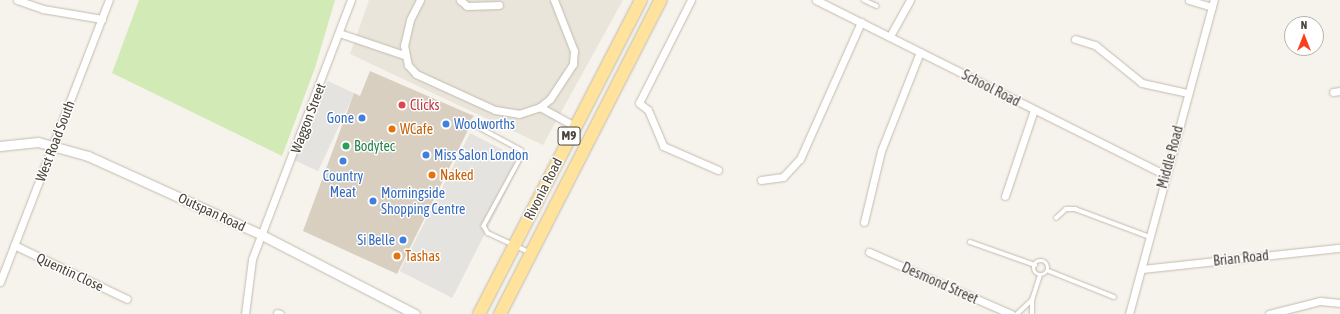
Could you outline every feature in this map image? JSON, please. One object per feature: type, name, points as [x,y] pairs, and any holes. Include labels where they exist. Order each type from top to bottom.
[{"type":"main road","name":"Rivonia Road","points":[[478,314],[574,126],[641,0]]},
{"type":"main road","name":"Rivonia Road","points":[[500,314],[661,0]]},
{"type":"street","points":[[17,0],[43,9],[102,19]]},
{"type":"street","name":"West Road South","points":[[0,282],[109,0]]},
{"type":"street","name":"Waggon Street","points":[[245,314],[248,271],[351,0]]},
{"type":"street","points":[[404,55],[410,20],[420,0]]},
{"type":"street","points":[[460,0],[467,6],[499,5]]},
{"type":"street","points":[[339,34],[356,38],[404,55],[416,74],[495,110],[519,114],[540,108],[561,86],[573,64],[574,51],[554,0]]},
{"type":"street","points":[[692,0],[639,103],[648,110],[663,146],[718,170]]},
{"type":"street","name":"School Road","points":[[816,0],[1165,175]]},
{"type":"street","points":[[890,36],[910,0]]},
{"type":"street","points":[[1189,0],[1213,4]]},
{"type":"street","name":"Middle Road","points":[[1129,314],[1142,270],[1187,93],[1213,4]]},
{"type":"street","points":[[761,180],[783,177],[800,159],[861,22]]},
{"type":"street","points":[[1075,39],[1095,45],[1142,83],[1187,93]]},
{"type":"street","points":[[864,222],[881,151],[920,52]]},
{"type":"street","points":[[540,108],[574,126]]},
{"type":"street","points":[[1005,196],[1034,110]]},
{"type":"street","name":"Outspan Road","points":[[0,146],[23,142],[54,144],[128,173],[262,235],[414,314]]},
{"type":"street","name":"Quentin Close","points":[[14,245],[127,299]]},
{"type":"street","name":"Brian Road","points":[[1142,270],[1340,248]]},
{"type":"street","name":"Desmond Street","points":[[869,252],[1011,314]]},
{"type":"street","points":[[1268,314],[1320,301],[1340,303]]},
{"type":"lane","points":[[864,0],[877,6]]},
{"type":"lane","points":[[471,123],[518,146],[522,154],[485,223],[488,233],[530,253]]},
{"type":"lane","points":[[1056,218],[1066,209],[1075,209],[1150,237]]},
{"type":"lane","points":[[970,242],[1035,264],[1044,262],[1048,271],[1114,297]]},
{"type":"lane","points":[[1035,264],[1035,271],[1040,276]]},
{"type":"lane","points":[[1032,314],[1032,300],[1040,276],[1048,271]]},
{"type":"lane","points":[[1017,314],[1032,300]]},
{"type":"shaded area","points":[[369,0],[623,0],[543,145],[350,54]]},
{"type":"shaded area","points":[[328,81],[354,93],[318,171],[292,159]]},
{"type":"shaded area","points":[[470,133],[523,160],[452,298],[400,271]]},
{"type":"green space","points":[[139,0],[335,0],[315,68],[282,156],[112,73]]},
{"type":"building","name":"Morningside Shopping Centre","points":[[370,71],[474,116],[468,122],[470,126],[397,274],[303,231],[354,93],[360,96]]},
{"type":"place","name":"Clicks","points":[[402,105]]},
{"type":"place","name":"Gone","points":[[362,118]]},
{"type":"place","name":"Woolworths","points":[[446,124]]},
{"type":"place","name":"WCafe","points":[[392,129]]},
{"type":"place","name":"Bodytec","points":[[346,146]]},
{"type":"place","name":"Miss Salon London","points":[[426,155]]},
{"type":"place","name":"Country Meat","points":[[343,161]]},
{"type":"place","name":"Naked","points":[[432,175]]},
{"type":"place","name":"Morningside Shopping Centre","points":[[373,201]]},
{"type":"place","name":"Si Belle","points":[[403,240]]},
{"type":"place","name":"Tashas","points":[[397,256]]}]
